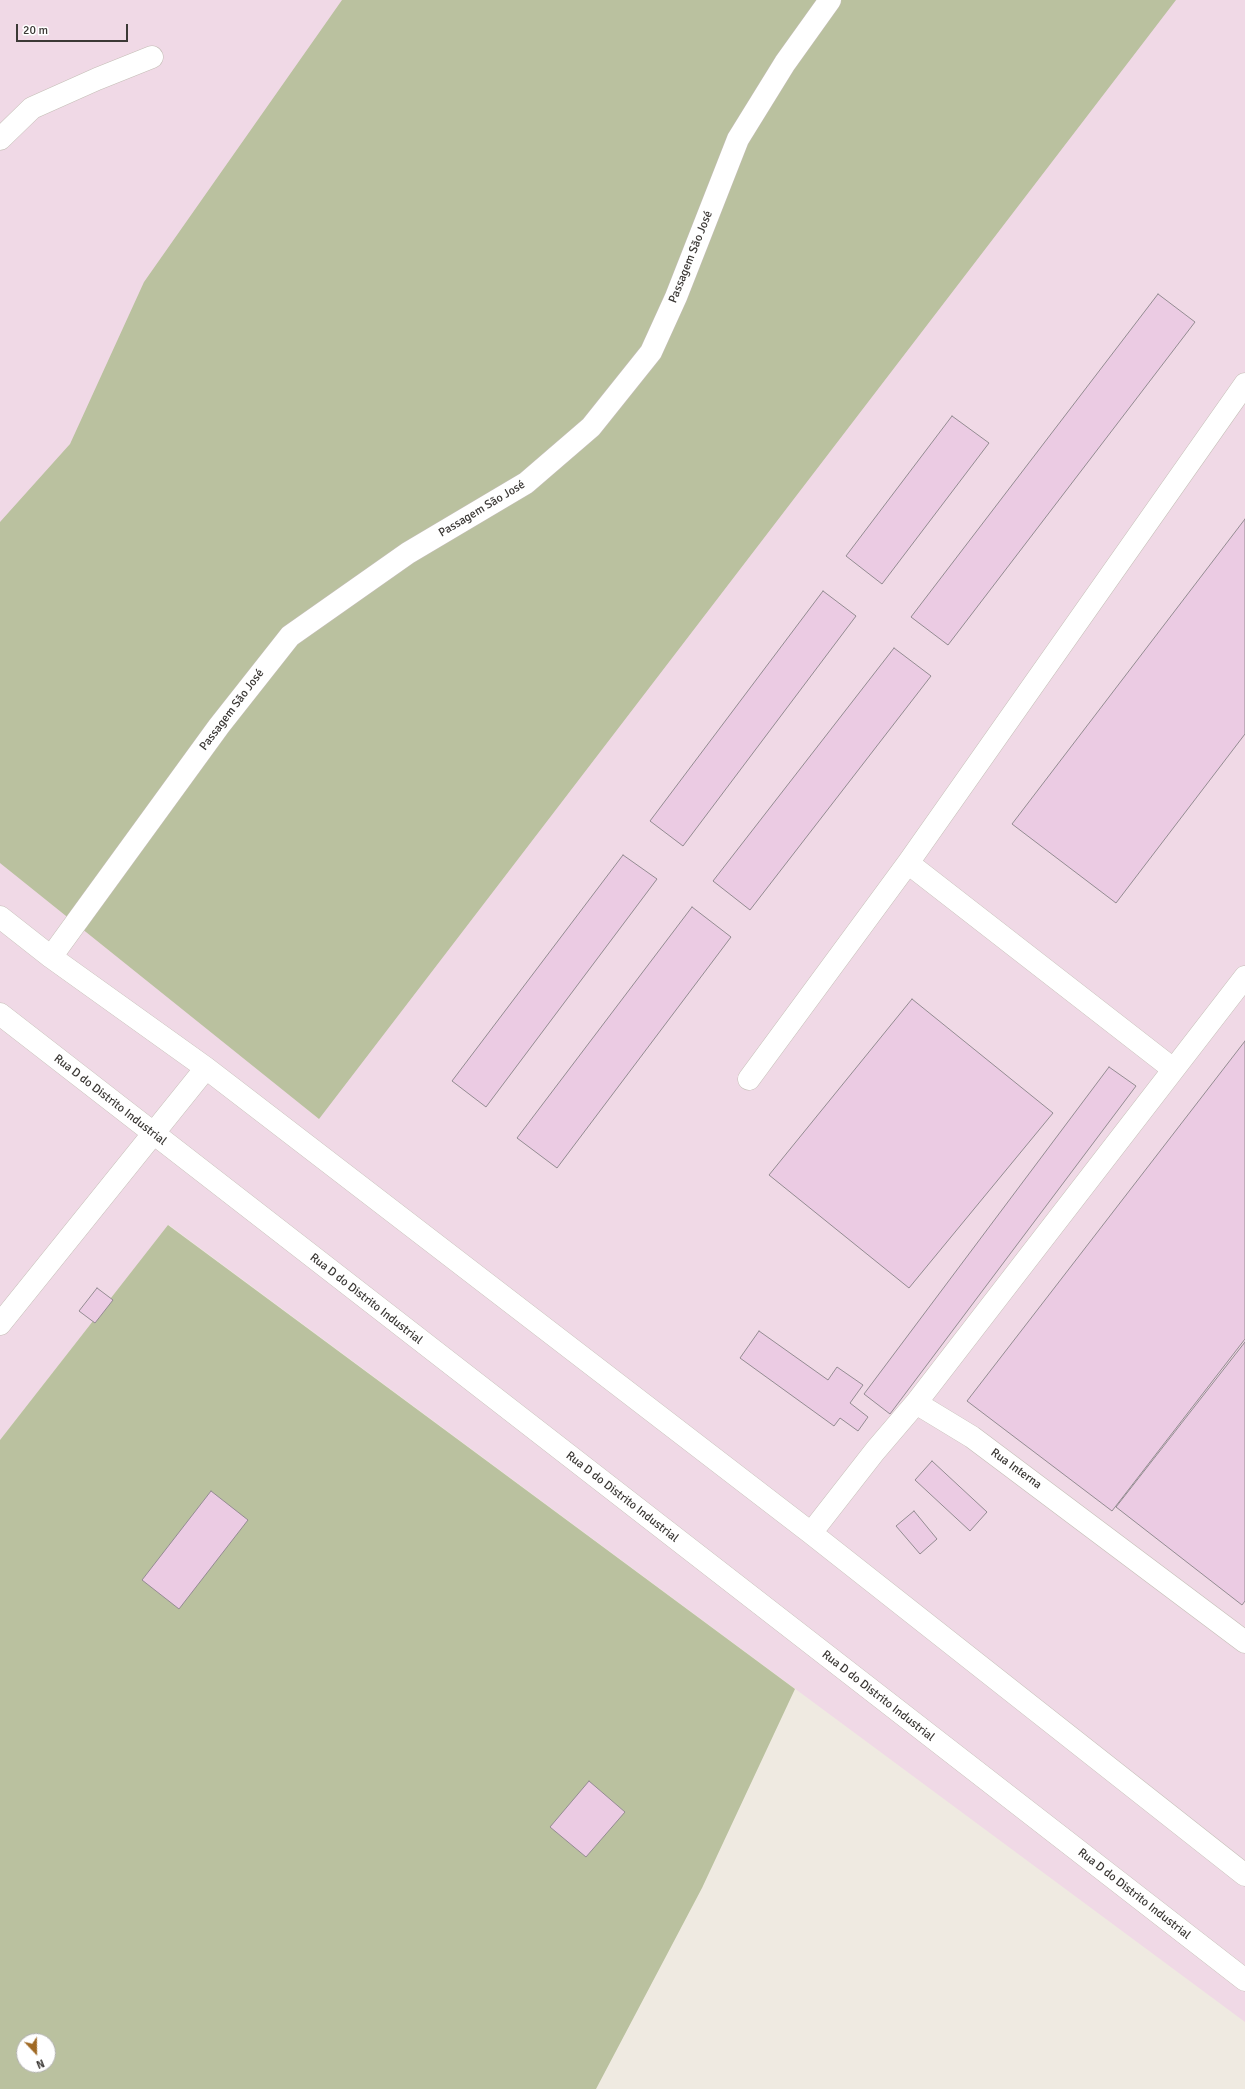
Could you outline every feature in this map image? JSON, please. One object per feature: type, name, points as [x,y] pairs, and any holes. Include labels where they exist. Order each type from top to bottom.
[{"type":"street","name":"Passagem São José","points":[[51,957],[219,726],[290,636],[408,553],[526,483],[591,426],[651,352],[676,296],[738,139],[785,63],[830,0]]},
{"type":"street","points":[[0,140],[32,108],[97,79],[152,57]]},
{"type":"street","points":[[749,1079],[908,863],[1245,384]]},
{"type":"street","points":[[908,863],[1173,1068]]},
{"type":"street","points":[[0,917],[51,957],[206,1068],[811,1533],[1245,1875]]},
{"type":"street","points":[[811,1533],[875,1451],[916,1403],[1173,1068],[1245,977]]},
{"type":"street","name":"Rua D do Distrito Industrial","points":[[0,1014],[1245,1980]]},
{"type":"street","points":[[0,1324],[206,1068]]},
{"type":"street","name":"Rua Interna","points":[[916,1403],[972,1437],[1245,1642]]},
{"type":"shaded area","points":[[0,0],[1245,0],[1245,2022],[169,1225],[0,1440]]},
{"type":"green space","points":[[342,0],[1176,0],[319,1119],[0,863],[0,522],[70,444],[144,282]]},
{"type":"green space","points":[[168,1225],[795,1689],[702,1888],[596,2089],[0,2089],[0,1440]]},
{"type":"building","points":[[1158,294],[1195,322],[948,645],[911,617]]},
{"type":"building","points":[[952,416],[989,443],[882,584],[846,556]]},
{"type":"building","points":[[1245,519],[1245,734],[1116,903],[1012,824]]},
{"type":"building","points":[[823,591],[856,616],[683,846],[650,821]]},
{"type":"building","points":[[894,648],[931,676],[750,910],[713,881]]},
{"type":"building","points":[[623,855],[657,879],[486,1107],[452,1081]]},
{"type":"building","points":[[692,907],[731,937],[557,1168],[517,1138]]},
{"type":"building","points":[[912,999],[1053,1113],[909,1288],[769,1175]]},
{"type":"building","points":[[1245,1041],[1245,1339],[1112,1511],[967,1401]]},
{"type":"building","points":[[1109,1067],[1136,1086],[890,1414],[864,1394]]},
{"type":"building","points":[[97,1288],[113,1300],[95,1323],[79,1311]]},
{"type":"building","points":[[759,1331],[828,1380],[837,1367],[863,1385],[850,1403],[868,1417],[858,1431],[840,1418],[834,1426],[740,1358]]},
{"type":"building","points":[[1245,1342],[1245,1601],[1242,1605],[1116,1507]]},
{"type":"building","points":[[932,1461],[987,1512],[970,1531],[915,1480]]},
{"type":"building","points":[[211,1491],[248,1520],[179,1609],[142,1580]]},
{"type":"building","points":[[914,1511],[937,1539],[920,1554],[896,1526]]},
{"type":"building","points":[[589,1781],[625,1812],[586,1857],[550,1827]]}]
